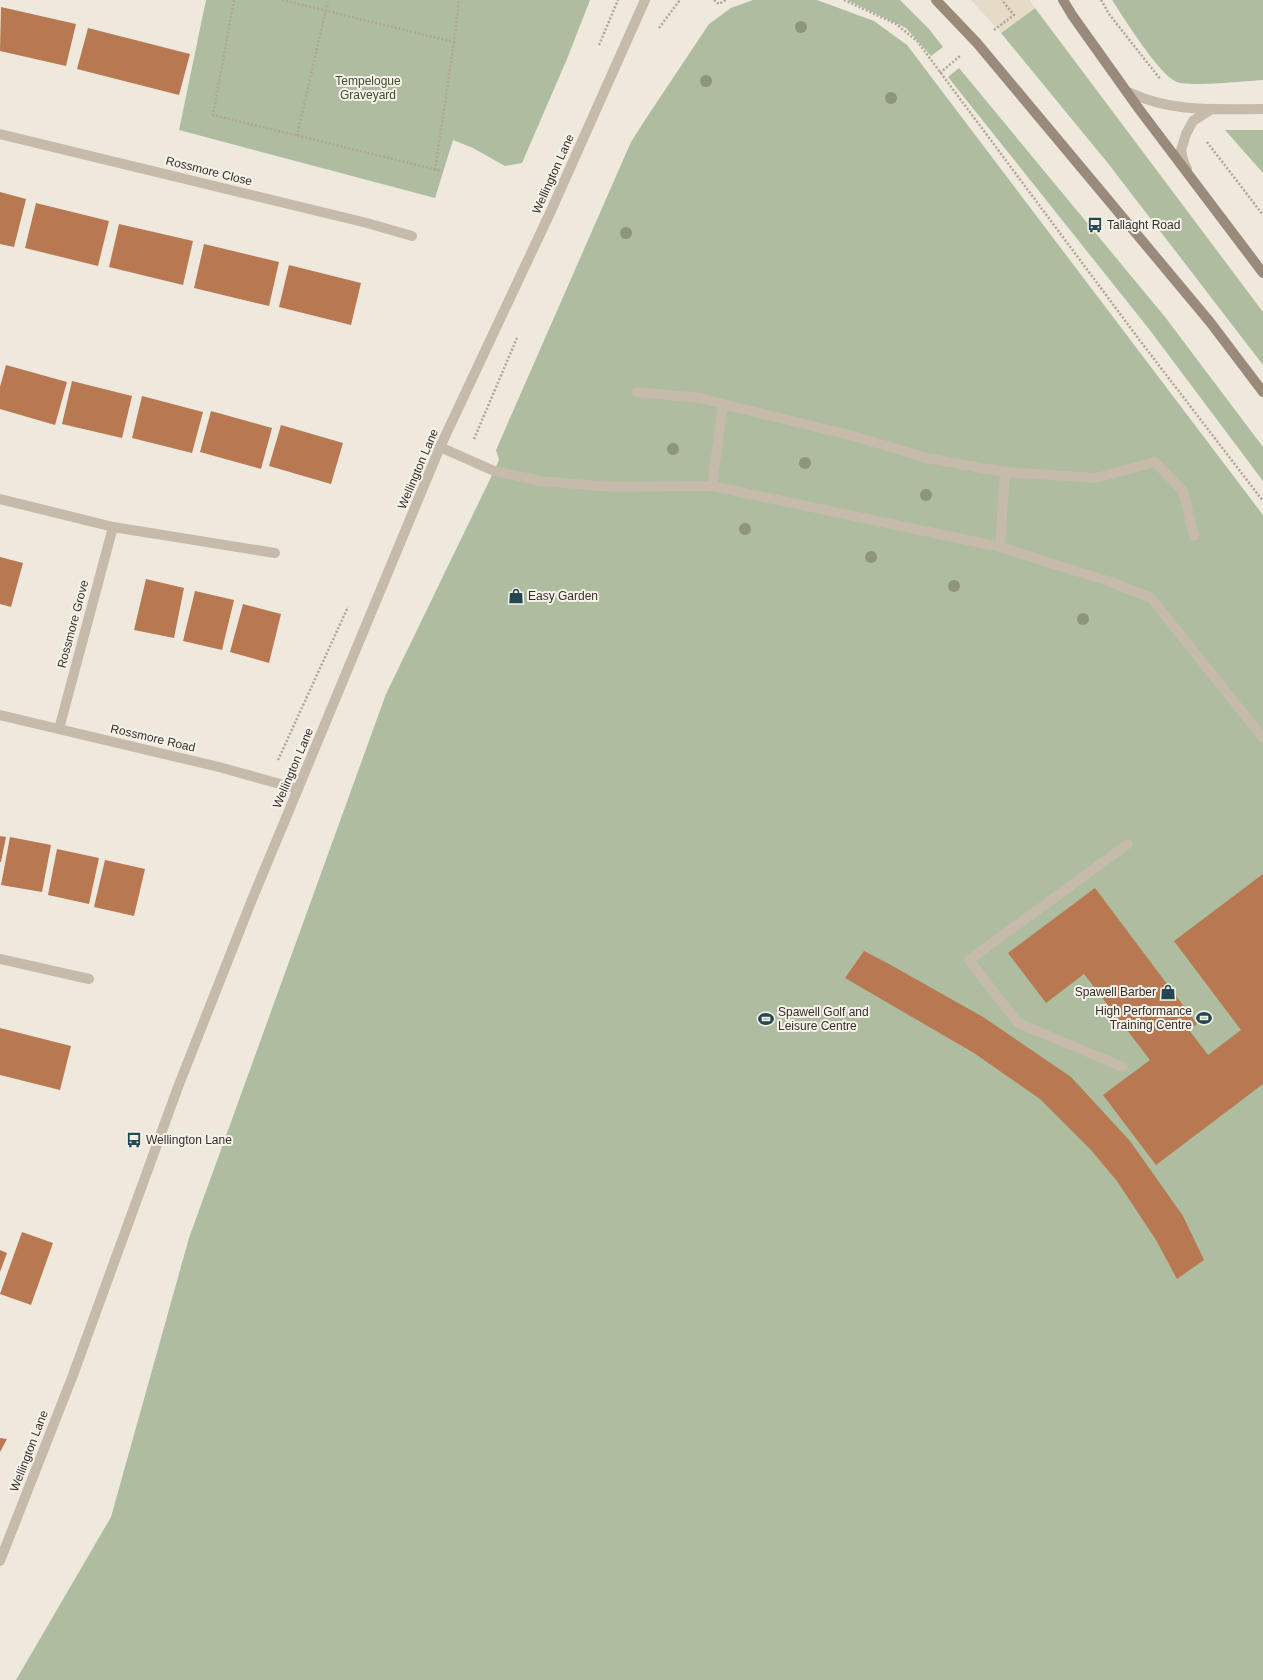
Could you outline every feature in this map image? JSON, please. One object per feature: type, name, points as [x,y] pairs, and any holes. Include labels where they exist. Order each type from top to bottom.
[{"type":"main road","points":[[936,0],[977,43],[1210,322],[1263,392]]},
{"type":"main road","points":[[1063,0],[1072,15],[1128,92],[1263,273]]},
{"type":"street","name":"Wellington Lane","points":[[0,1561],[73,1375],[178,1087],[251,902],[440,447],[550,213],[645,0]]},
{"type":"street","points":[[1128,92],[1143,99],[1170,106],[1210,110],[1263,109]]},
{"type":"street","points":[[1189,174],[1183,160],[1181,150],[1186,134],[1193,121],[1210,110]]},
{"type":"street","name":"Rossmore Close","points":[[0,134],[367,223],[412,236]]},
{"type":"street","points":[[637,392],[700,398],[857,437],[926,458],[1005,472],[1096,478],[1156,462],[1183,491],[1194,536]]},
{"type":"street","points":[[712,486],[723,404]]},
{"type":"street","points":[[440,447],[494,471],[541,482],[611,488],[712,486],[1000,547],[1114,583],[1151,598],[1263,738]]},
{"type":"street","points":[[1000,547],[1005,472]]},
{"type":"street","points":[[0,499],[113,527],[275,553]]},
{"type":"street","name":"Rossmore Grove","points":[[59,729],[113,527]]},
{"type":"street","name":"Rossmore Road","points":[[0,715],[219,767],[298,789]]},
{"type":"street","points":[[1123,1067],[1018,1023],[969,960],[1128,844]]},
{"type":"street","points":[[0,959],[89,979]]},
{"type":"path","points":[[234,0],[213,115],[442,171]]},
{"type":"path","points":[[282,0],[454,42]]},
{"type":"path","points":[[297,136],[328,0]]},
{"type":"path","points":[[435,170],[459,0]]},
{"type":"path","points":[[714,0],[719,4],[726,0]]},
{"type":"path","points":[[844,0],[896,24],[917,41],[1141,342],[1263,501]]},
{"type":"path","points":[[996,28],[1014,15],[1002,0]]},
{"type":"path","points":[[1101,0],[1162,82]]},
{"type":"path","points":[[940,73],[953,62]]},
{"type":"path","points":[[1206,140],[1263,215]]},
{"type":"green space","name":"Tempelogue Graveyard","points":[[206,0],[590,0],[567,59],[522,163],[505,166],[473,148],[453,140],[435,198],[179,130]]},
{"type":"green space","name":"Spawell Golf and Leisure Centre","points":[[753,0],[817,0],[874,21],[907,45],[1263,515],[1263,1680],[16,1680],[111,1517],[189,1238],[386,694],[499,460],[496,450],[631,142],[709,24],[731,8]]},
{"type":"green space","points":[[847,0],[900,0],[929,29],[943,47],[931,56],[906,28]]},
{"type":"green space","points":[[1112,0],[1263,0],[1263,80],[1205,84],[1177,82],[1161,69],[1152,58]]},
{"type":"green space","points":[[1035,8],[1263,312],[1263,365],[1107,162],[1001,33]]},
{"type":"green space","points":[[959,68],[1165,317],[1263,447],[1263,481],[1149,329],[948,77]]},
{"type":"green space","points":[[1225,130],[1263,130],[1263,173]]},
{"type":"shaded area","points":[[971,0],[1030,0],[1035,8],[1001,33]]},
{"type":"building","points":[[1,7],[76,24],[66,66],[0,51]]},
{"type":"building","points":[[88,28],[190,54],[179,95],[77,69]]},
{"type":"building","points":[[0,192],[26,199],[14,247],[0,244]]},
{"type":"building","points":[[36,203],[109,221],[98,266],[25,248]]},
{"type":"building","points":[[119,224],[193,241],[183,285],[109,267]]},
{"type":"building","points":[[204,244],[279,262],[269,306],[194,288]]},
{"type":"building","points":[[289,265],[361,283],[351,325],[279,307]]},
{"type":"building","points":[[6,365],[67,382],[55,425],[0,409],[0,387]]},
{"type":"building","points":[[72,381],[132,396],[122,438],[62,424]]},
{"type":"building","points":[[142,396],[203,412],[192,453],[132,438]]},
{"type":"building","points":[[211,411],[272,428],[261,469],[200,452]]},
{"type":"building","points":[[281,425],[343,443],[331,484],[269,466]]},
{"type":"building","points":[[0,557],[23,563],[11,607],[0,604]]},
{"type":"building","points":[[146,579],[184,588],[174,638],[134,630]]},
{"type":"building","points":[[195,591],[234,600],[222,650],[183,641]]},
{"type":"building","points":[[243,604],[281,614],[269,663],[230,652]]},
{"type":"building","points":[[0,836],[6,837],[1,862],[0,862]]},
{"type":"building","points":[[10,837],[51,845],[42,892],[1,885]]},
{"type":"building","points":[[57,849],[99,858],[89,904],[48,895]]},
{"type":"building","points":[[105,860],[145,869],[134,916],[94,907]]},
{"type":"building","points":[[1263,874],[1263,1084],[1156,1165],[1103,1095],[1150,1060],[1084,974],[1046,1003],[1008,953],[1095,888],[1197,1024],[1189,1030],[1208,1055],[1241,1030],[1174,941]]},
{"type":"building","points":[[864,951],[983,1017],[1071,1077],[1130,1141],[1183,1216],[1204,1260],[1177,1279],[1156,1240],[1117,1181],[1091,1150],[1040,1099],[974,1053],[845,978]]},
{"type":"building","points":[[0,1028],[71,1046],[60,1090],[0,1075]]},
{"type":"building","points":[[22,1232],[53,1243],[31,1305],[0,1294]]},
{"type":"building","points":[[0,1250],[7,1253],[0,1272]]},
{"type":"building","points":[[0,1438],[7,1439],[0,1452]]},
{"type":"place","name":"Tallaght Road","points":[[1095,225]]},
{"type":"place","name":"Easy Garden","points":[[516,596]]},
{"type":"place","name":"Spawell Barber","points":[[1168,992]]},
{"type":"place","name":"High Performance Training Centre","points":[[1204,1018]]},
{"type":"place","name":"Spawell Golf and Leisure Centre","points":[[766,1019]]},
{"type":"place","name":"Wellington Lane","points":[[134,1140]]}]
